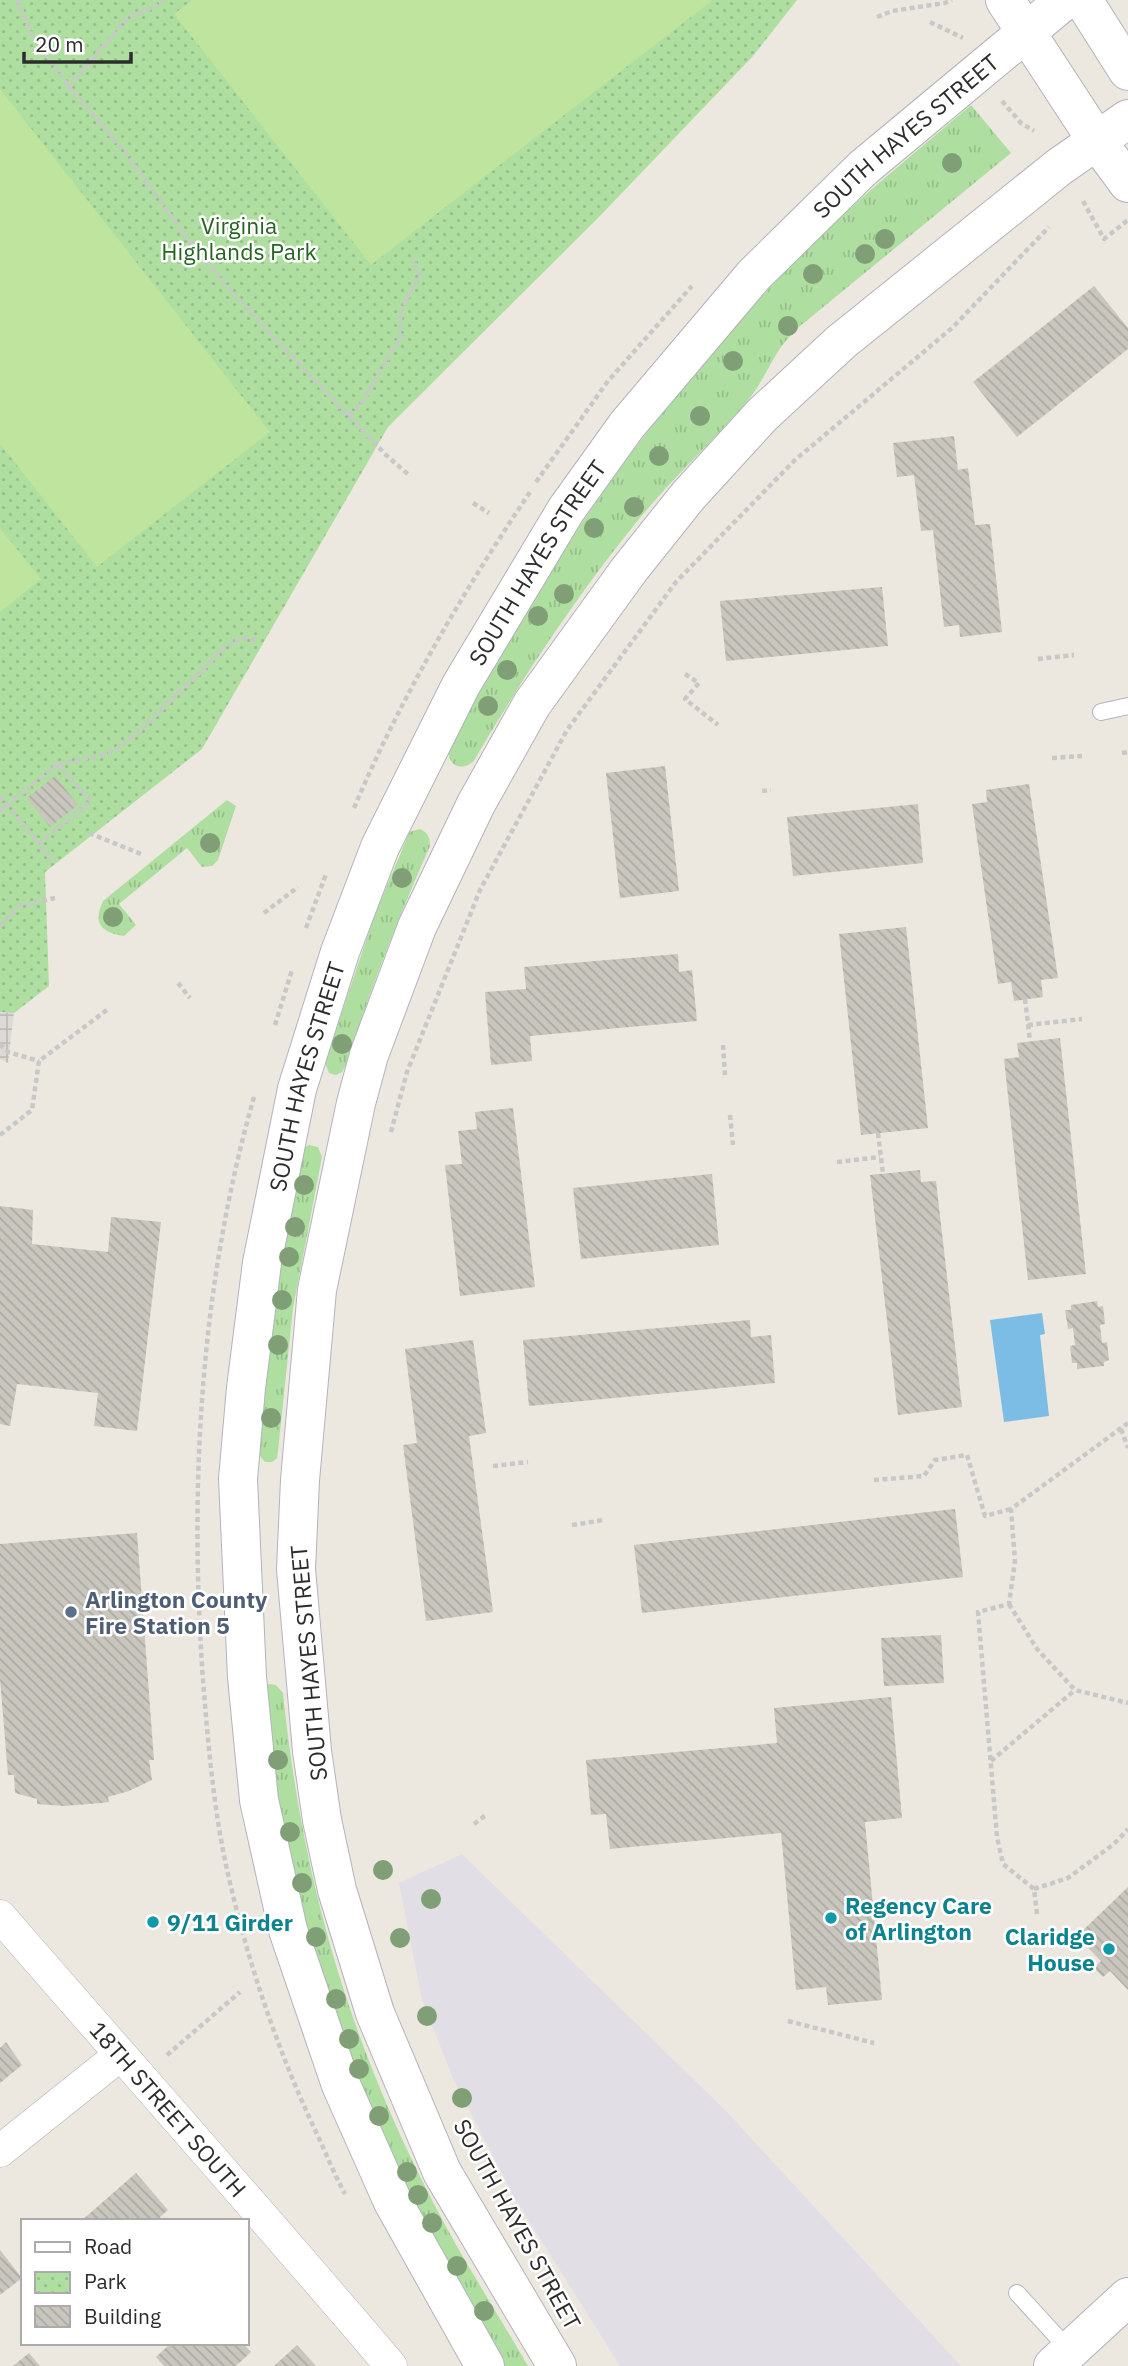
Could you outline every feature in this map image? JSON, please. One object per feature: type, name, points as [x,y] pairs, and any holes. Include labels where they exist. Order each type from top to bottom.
[{"type":"street","points":[[1005,0],[1097,141],[1128,183]]},
{"type":"street","name":"SOUTH HAYES STREET","points":[[485,2366],[393,2202],[341,2085],[288,1930],[259,1800],[247,1677],[238,1479],[262,1263],[297,1089],[340,952],[386,835],[461,685],[566,510],[627,425],[685,353],[754,275],[863,168],[1065,0]]},
{"type":"street","points":[[1083,0],[1128,71]]},
{"type":"street","name":"SOUTH HAYES STREET","points":[[557,2366],[442,2172],[375,2013],[337,1890],[322,1820],[308,1710],[296,1569],[300,1480],[317,1290],[356,1103],[369,1055],[417,927],[476,804],[532,704],[629,570],[688,496],[762,415],[841,342],[1059,167],[1128,119]]},
{"type":"street","name":"18TH STREET SOUTH","points":[[0,1916],[283,2238],[391,2366]]},
{"type":"street","points":[[0,2151],[120,2055]]},
{"type":"street","points":[[1061,2358],[1128,2297]]},
{"type":"lane","points":[[1101,712],[1128,706]]},
{"type":"lane","points":[[1017,2293],[1061,2358]]},
{"type":"path","points":[[17,0],[31,33],[69,86],[124,151],[183,233],[234,294],[386,455],[410,476]]},
{"type":"path","points":[[69,86],[128,18],[163,0]]},
{"type":"path","points":[[877,17],[892,11],[952,0]]},
{"type":"path","points":[[930,22],[963,38]]},
{"type":"path","points":[[1000,98],[1021,123],[1034,131]]},
{"type":"path","points":[[1083,201],[1104,239],[1128,220]]},
{"type":"path","points":[[390,1136],[407,1072],[480,890],[567,730],[676,582],[795,460],[952,328],[1049,227],[1055,217]]},
{"type":"path","points":[[349,416],[363,401],[401,336],[400,313],[420,274],[412,258]]},
{"type":"path","points":[[472,503],[489,513]]},
{"type":"path","points":[[0,811],[58,764],[115,750],[135,735],[225,648],[241,638],[257,640]]},
{"type":"path","points":[[1038,659],[1074,655]]},
{"type":"path","points":[[685,674],[699,683],[685,699],[718,725]]},
{"type":"path","points":[[357,802],[389,734]]},
{"type":"path","points":[[1052,758],[1082,755]]},
{"type":"path","points":[[39,844],[91,801],[58,764]]},
{"type":"path","points":[[762,791],[771,790]]},
{"type":"path","points":[[0,797],[53,862]]},
{"type":"path","points":[[89,833],[141,854]]},
{"type":"path","points":[[264,913],[298,887]]},
{"type":"path","points":[[0,926],[20,906],[55,898]]},
{"type":"path","points":[[178,983],[190,998]]},
{"type":"path","points":[[1025,999],[1030,1041]]},
{"type":"path","points":[[0,1135],[32,1110],[39,1061],[107,1010]]},
{"type":"path","points":[[1028,1025],[1082,1019]]},
{"type":"path","points":[[0,1044],[8,1052],[39,1061]]},
{"type":"path","points":[[723,1045],[725,1075]]},
{"type":"path","points":[[730,1115],[733,1145]]},
{"type":"path","name":"SOUTH HAYES STREET","points":[[211,1772],[196,1571],[198,1451],[219,1256],[246,1127]]},
{"type":"path","points":[[878,1133],[883,1174]]},
{"type":"path","points":[[837,1162],[880,1157]]},
{"type":"path","points":[[874,1480],[924,1476],[935,1460],[967,1455],[985,1516],[1012,1509],[1128,1423]]},
{"type":"path","points":[[1121,1429],[1128,1448]]},
{"type":"path","points":[[493,1466],[527,1462]]},
{"type":"path","points":[[1012,1509],[1015,1561],[1009,1604],[1037,1649],[1074,1690],[1128,1703]]},
{"type":"path","points":[[572,1525],[604,1520]]},
{"type":"path","points":[[1009,1604],[978,1612],[997,1837],[1003,1864],[1034,1889],[1037,1914]]},
{"type":"path","points":[[991,1761],[1074,1690]]},
{"type":"path","points":[[474,1824],[486,1815]]},
{"type":"path","points":[[1034,1889],[1068,1878],[1114,1844],[1128,1829]]},
{"type":"path","points":[[159,2061],[240,1992]]},
{"type":"path","points":[[788,2021],[874,2043]]},
{"type":"shaded area","points":[[0,1012],[14,1013],[8,1063],[0,1059]]},
{"type":"shaded area","points":[[462,1854],[726,2111],[961,2366],[620,2366],[514,2197],[452,2076],[422,2000],[399,1883]]},
{"type":"green space","name":"Virginia Highlands Park","points":[[0,0],[797,0],[753,56],[598,218],[388,427],[202,749],[45,872],[49,986],[14,1013],[0,1012]]},
{"type":"green space","points":[[192,0],[713,0],[371,265],[174,14]]},
{"type":"green space","points":[[0,89],[270,432],[97,567],[0,444]]},
{"type":"green space","points":[[971,105],[1011,153],[799,327],[781,347],[750,398],[652,504],[594,577],[531,668],[473,762],[464,766],[452,763],[448,749],[527,607],[571,539],[667,407],[719,344],[831,226]]},
{"type":"green space","points":[[0,528],[41,579],[0,612]]},
{"type":"green space","points":[[227,800],[236,806],[218,860],[212,866],[202,867],[187,848],[119,904],[136,925],[124,936],[104,929],[99,921],[103,901]]},
{"type":"green space","points":[[420,829],[428,836],[430,846],[385,954],[346,1065],[342,1072],[336,1075],[329,1073],[325,1063],[374,917],[409,832]]},
{"type":"green space","points":[[309,1145],[318,1147],[322,1157],[293,1308],[277,1458],[272,1462],[265,1462],[260,1456],[258,1445],[269,1328],[303,1148]]},
{"type":"green space","points":[[269,1684],[276,1685],[283,1693],[302,1827],[316,1891],[353,2016],[376,2077],[402,2139],[443,2221],[528,2366],[505,2366],[398,2180],[335,2032],[283,1840],[262,1691]]},
{"type":"water","points":[[1042,1313],[1045,1334],[1040,1335],[1049,1416],[1004,1422],[990,1320]]},
{"type":"building","points":[[1094,286],[1128,328],[1128,349],[1017,437],[973,382]]},
{"type":"building","points":[[954,436],[958,470],[968,468],[975,525],[990,524],[1002,632],[960,637],[959,625],[944,627],[933,530],[921,531],[914,475],[897,477],[893,443]]},
{"type":"building","points":[[882,587],[888,646],[726,661],[720,601]]},
{"type":"building","points":[[665,766],[679,891],[620,898],[606,773]]},
{"type":"building","points":[[55,776],[78,805],[50,827],[27,798]]},
{"type":"building","points":[[1029,784],[1058,978],[1041,980],[1043,997],[1014,1001],[1011,982],[998,984],[972,804],[987,802],[986,790]]},
{"type":"building","points":[[918,804],[923,863],[793,876],[787,817]]},
{"type":"building","points":[[906,927],[928,1128],[861,1135],[839,934]]},
{"type":"building","points":[[678,954],[679,972],[692,970],[697,1021],[530,1036],[532,1061],[491,1065],[485,992],[526,989],[524,967]]},
{"type":"building","points":[[1060,1038],[1086,1274],[1028,1280],[1004,1059],[1019,1057],[1017,1043]]},
{"type":"building","points":[[513,1108],[535,1287],[460,1296],[445,1165],[462,1164],[458,1131],[477,1129],[475,1112]]},
{"type":"building","points":[[920,1170],[921,1182],[936,1181],[962,1407],[898,1415],[870,1175]]},
{"type":"building","points":[[712,1174],[719,1245],[581,1259],[573,1188]]},
{"type":"building","points":[[0,1206],[33,1210],[32,1244],[108,1252],[111,1217],[161,1222],[137,1431],[94,1426],[98,1393],[17,1384],[10,1426],[0,1424]]},
{"type":"building","points":[[1097,1301],[1098,1307],[1103,1306],[1105,1324],[1100,1325],[1102,1343],[1107,1342],[1109,1360],[1104,1362],[1104,1366],[1077,1369],[1077,1363],[1072,1363],[1070,1346],[1075,1345],[1073,1328],[1068,1329],[1065,1310],[1071,1310],[1071,1305]]},
{"type":"building","points":[[750,1320],[751,1337],[771,1335],[775,1383],[529,1406],[523,1340]]},
{"type":"building","points":[[473,1340],[486,1433],[469,1436],[493,1612],[426,1621],[403,1445],[417,1443],[405,1349]]},
{"type":"building","points":[[955,1509],[963,1577],[642,1613],[634,1545]]},
{"type":"building","name":"Arlington County Fire Station 5","points":[[137,1533],[154,1760],[149,1760],[152,1780],[108,1797],[109,1802],[64,1806],[37,1804],[37,1799],[15,1793],[14,1775],[8,1775],[0,1679],[0,1544]]},
{"type":"building","points":[[941,1635],[944,1683],[884,1686],[881,1638]]},
{"type":"building","name":"Regency Care of Arlington","points":[[891,1697],[902,1818],[865,1822],[882,2000],[828,2005],[826,1987],[796,1990],[781,1833],[610,1849],[606,1814],[591,1815],[586,1760],[777,1743],[774,1708]]},
{"type":"building","name":"Claridge House","points":[[1128,1887],[1128,1990],[1110,1971],[1103,1977],[1094,1968],[1101,1961],[1077,1936]]},
{"type":"building","points":[[6,2042],[22,2065],[0,2083],[0,2048]]},
{"type":"building","points":[[136,2173],[168,2210],[160,2217],[162,2219],[83,2219]]},
{"type":"building","points":[[0,2250],[21,2279],[0,2295]]},
{"type":"building","points":[[169,2345],[244,2345],[251,2352],[236,2366],[164,2366],[156,2357]]},
{"type":"building","points":[[297,2345],[316,2366],[274,2366]]},
{"type":"building","points":[[29,2353],[40,2366],[13,2366]]},
{"type":"place","name":"Arlington County Fire Station 5","points":[[71,1612]]},
{"type":"place","name":"Regency Care of Arlington","points":[[831,1918]]},
{"type":"place","name":"9/11 Girder","points":[[153,1922]]},
{"type":"place","name":"Claridge House","points":[[1109,1949]]}]
